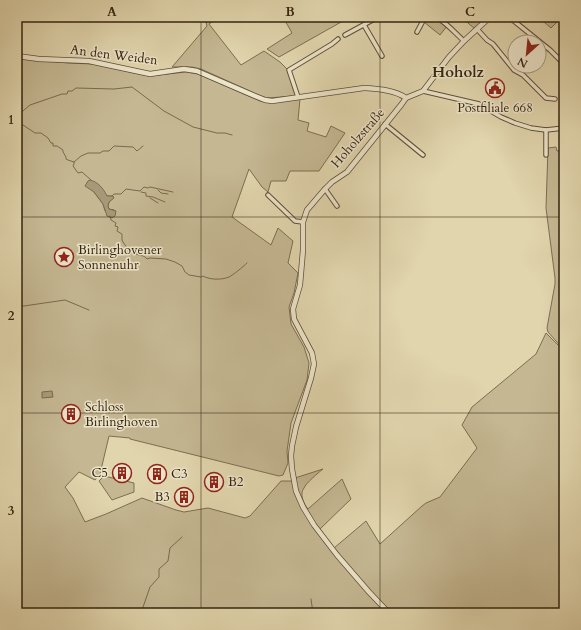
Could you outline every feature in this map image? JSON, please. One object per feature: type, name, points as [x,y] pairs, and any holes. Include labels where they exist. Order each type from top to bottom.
[{"type":"street","points":[[345,35],[378,17]]},
{"type":"street","points":[[418,32],[425,17]]},
{"type":"street","points":[[436,17],[448,25],[464,41]]},
{"type":"street","points":[[490,17],[477,28],[449,57],[423,91],[479,104],[501,117],[531,128],[546,130],[564,128]]},
{"type":"street","points":[[509,17],[549,49],[564,64]]},
{"type":"street","points":[[364,25],[382,56]]},
{"type":"street","points":[[477,28],[487,40],[493,44],[514,70],[523,74],[546,98],[555,99]]},
{"type":"street","points":[[298,98],[289,70],[338,39]]},
{"type":"street","name":"An den Weiden","points":[[17,56],[39,59],[89,60],[150,74],[184,69],[197,70],[265,100],[298,98],[364,88],[396,93],[406,98]]},
{"type":"street","name":"Hoholzstraße","points":[[389,613],[337,556],[302,506],[296,491],[292,477],[291,456],[294,435],[314,364],[312,353],[293,316],[293,309],[300,285],[303,222],[307,210],[332,182],[347,172],[406,98],[423,91]]},
{"type":"street","points":[[385,124],[422,155]]},
{"type":"street","points":[[546,130],[546,155]]},
{"type":"street","points":[[325,189],[337,206]]},
{"type":"street","points":[[268,195],[295,221],[303,222]]},
{"type":"shaded area","points":[[206,17],[219,17],[209,24],[241,65],[264,51],[280,62],[288,70],[296,93],[295,96],[267,98],[201,69],[192,67],[172,67],[207,26],[205,19]]},
{"type":"shaded area","points":[[283,17],[350,17],[279,57],[267,49],[292,33]]},
{"type":"shaded area","points":[[427,17],[440,21],[447,26],[440,35],[424,22]]},
{"type":"shaded area","points":[[461,17],[489,17],[475,29]]},
{"type":"shaded area","points":[[549,17],[553,17],[558,21],[551,28],[544,22]]},
{"type":"shaded area","points":[[17,58],[93,64],[149,76],[186,72],[198,74],[260,101],[272,102],[300,99],[298,120],[309,123],[307,131],[326,137],[331,126],[345,133],[319,171],[290,171],[286,181],[271,181],[268,192],[262,187],[249,169],[232,217],[271,245],[278,228],[293,241],[288,263],[298,273],[294,293],[289,307],[291,324],[304,347],[309,363],[307,380],[291,423],[287,451],[288,463],[283,475],[279,476],[130,438],[109,436],[100,474],[95,480],[79,472],[65,487],[73,498],[85,522],[142,498],[184,512],[208,508],[245,518],[250,516],[281,481],[295,481],[295,478],[323,469],[305,486],[302,496],[308,509],[342,479],[351,499],[320,529],[334,548],[366,521],[380,544],[422,506],[440,497],[477,448],[462,425],[472,407],[536,354],[546,333],[564,351],[564,613],[17,613]],"holes":[[[94,192],[112,196],[113,198],[109,202],[108,206],[109,209],[114,210],[105,211],[103,204]]]},
{"type":"shaded area","points":[[556,147],[557,151],[564,150],[564,350],[548,332],[547,328],[555,284],[546,208],[548,148]]},
{"type":"shaded area","points":[[90,180],[100,186],[107,196],[113,196],[114,198],[109,202],[108,206],[109,209],[116,211],[115,216],[112,218],[107,216],[103,204],[94,192],[85,186]]},
{"type":"shaded area","points":[[52,391],[53,397],[42,398],[42,392]]},
{"type":"shaded area","points":[[104,476],[134,483],[134,492],[112,500],[99,481]]},
{"type":"waterway","points":[[17,116],[30,105],[62,94],[67,94],[68,91],[72,91],[76,88],[114,89],[132,87],[164,111],[193,127],[232,135]]},
{"type":"waterway","points":[[17,127],[19,125],[23,125],[35,133],[41,133],[48,138],[51,143],[53,143],[53,146],[57,146],[63,150],[66,159],[74,162],[73,166],[78,173],[82,172],[91,180]]},
{"type":"waterway","points":[[74,162],[81,156],[88,153],[109,151],[114,146],[133,147],[137,151],[143,146]]},
{"type":"waterway","points":[[112,196],[114,194],[121,194],[126,189],[140,191],[144,187],[173,192]]},
{"type":"waterway","points":[[158,190],[161,193],[168,194]]},
{"type":"waterway","points":[[141,192],[146,193],[146,196],[165,202]]},
{"type":"waterway","points":[[150,198],[158,203]]},
{"type":"waterway","points":[[110,216],[111,220],[116,223],[115,226],[118,227],[117,231],[122,234],[123,242],[132,252],[144,256],[147,259],[166,259],[175,262],[182,266],[185,272],[189,275],[203,276],[212,279],[223,279],[231,276],[247,263]]},
{"type":"waterway","points":[[17,307],[65,300],[89,310]]},
{"type":"waterway","points":[[141,613],[150,587],[159,577],[159,569],[168,561],[170,548],[182,537]]},
{"type":"waterway","points":[[311,599],[313,613]]},
{"type":"place","name":"Postfiliale 668","points":[[495,88]]},
{"type":"place","name":"Birlinghovener Sonnenuhr","points":[[64,257]]},
{"type":"place","name":"Schloss Birlinghoven","points":[[71,414]]},
{"type":"place","name":"C5","points":[[122,473]]},
{"type":"place","name":"C3","points":[[157,474]]},
{"type":"place","name":"B2","points":[[214,482]]},
{"type":"place","name":"B3","points":[[184,497]]},
{"type":"district","name":"Hoholz","points":[[458,72]]}]
